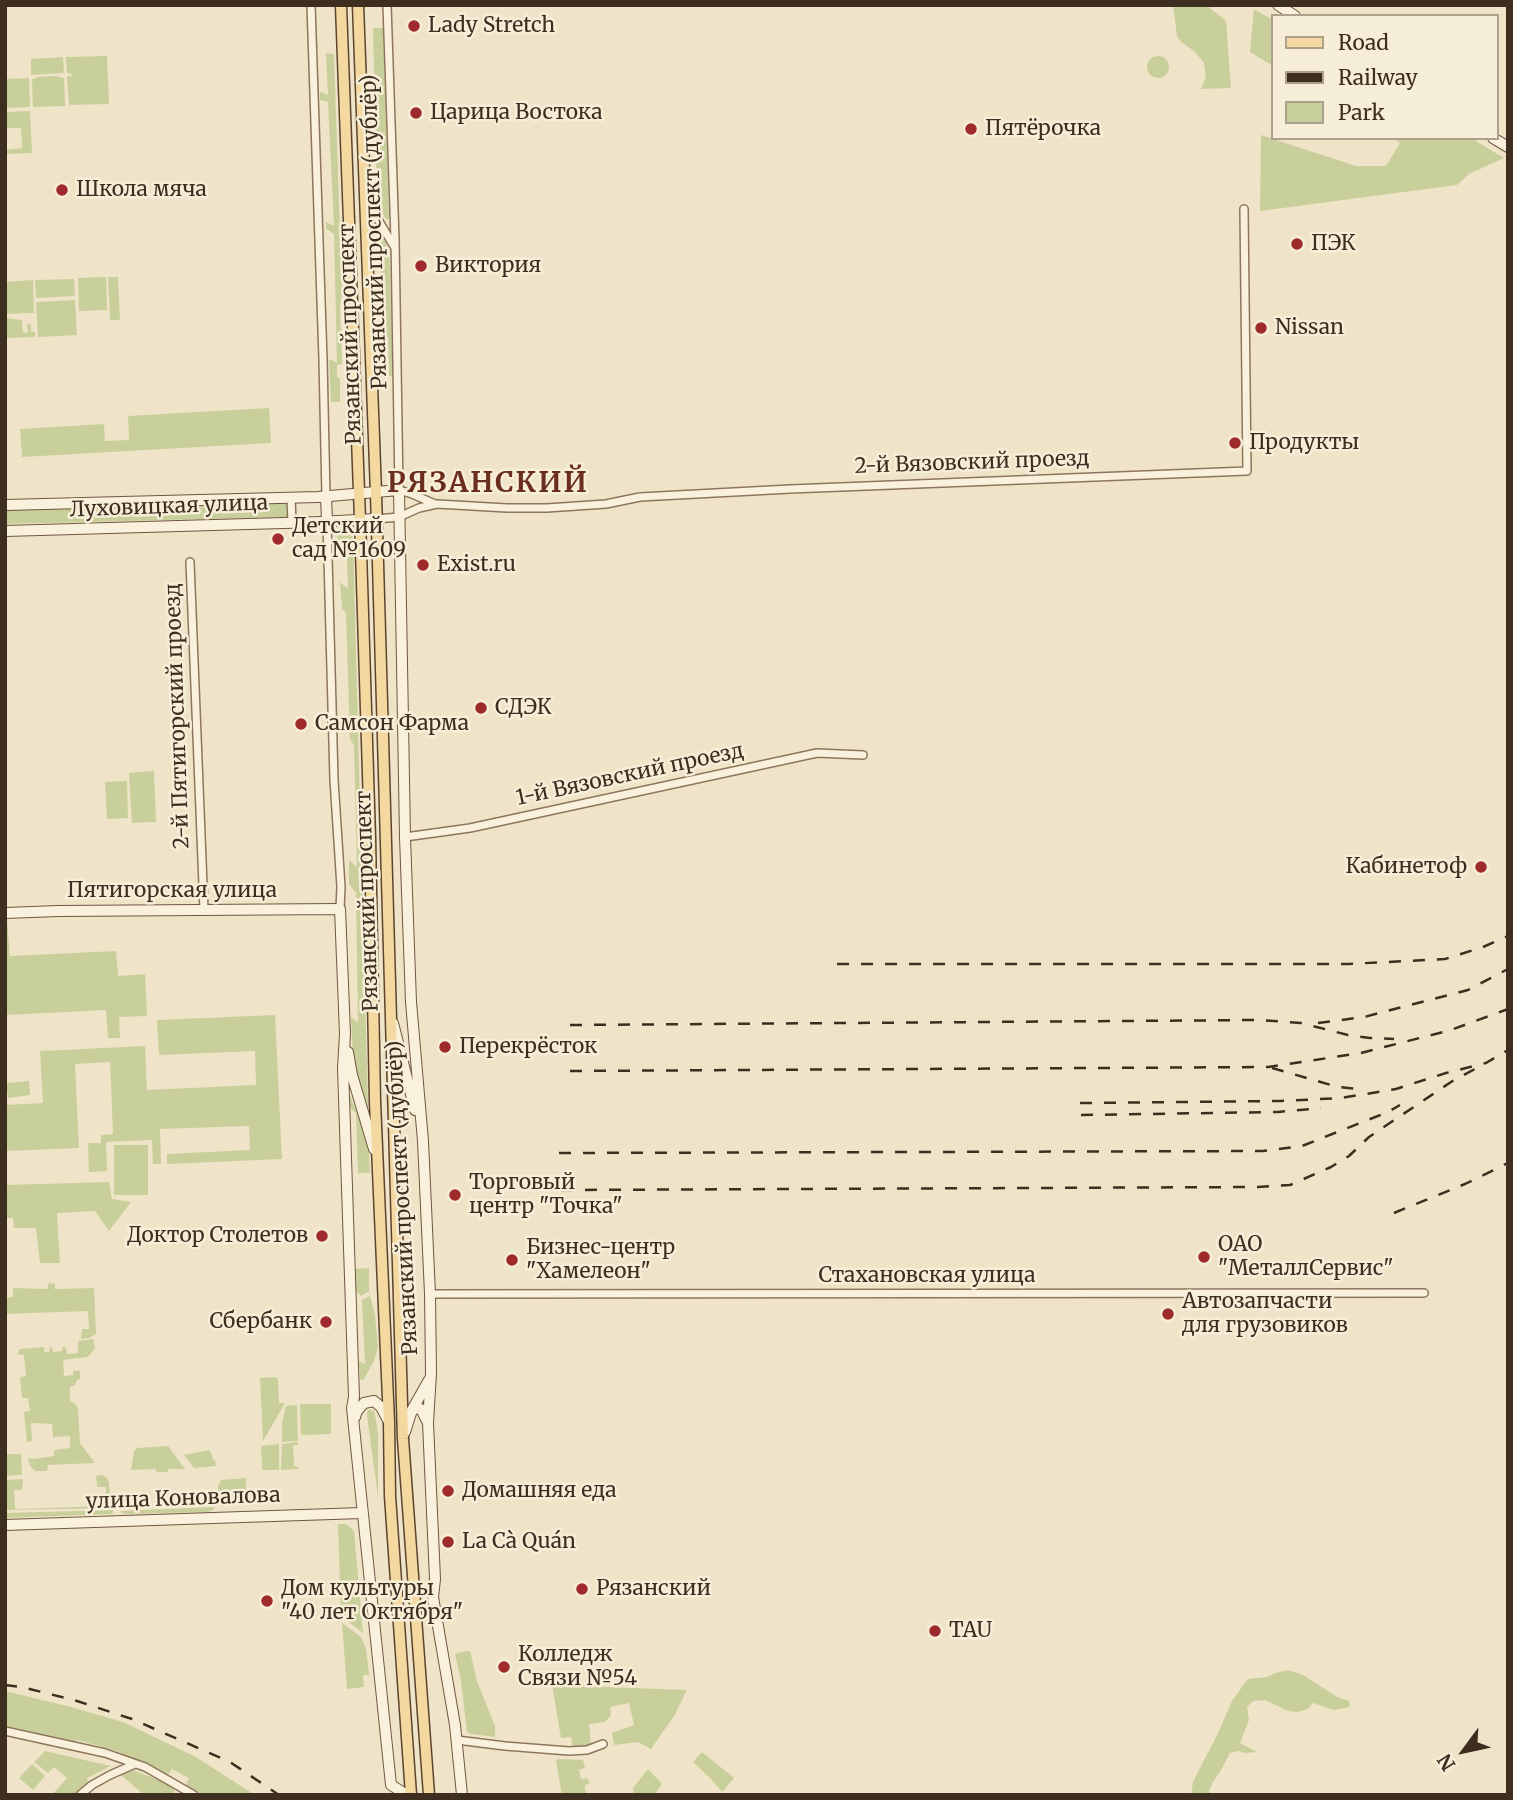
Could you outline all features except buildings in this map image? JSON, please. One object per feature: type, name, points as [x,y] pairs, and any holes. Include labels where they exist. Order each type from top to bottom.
[{"type":"main road","name":"Рязанский проспект","points":[[341,5],[360,519],[390,1496],[409,1795]]},
{"type":"main road","name":"Рязанский проспект","points":[[358,5],[376,493],[403,1439],[429,1795]]},
{"type":"street","points":[[311,5],[334,780],[341,887],[345,1034],[343,1068],[354,1397],[352,1408],[391,1785],[409,1795]]},
{"type":"street","name":"Рязанский проспект (дублёр)","points":[[387,5],[396,249],[405,837],[411,1002],[428,1236],[431,1373],[428,1423],[435,1579],[433,1597],[457,1740],[462,1795]]},
{"type":"street","points":[[365,197],[396,249]]},
{"type":"street","name":"2-й Вязовский проезд","points":[[376,493],[399,490],[437,504],[547,508],[607,504],[640,497],[672,495],[1247,471],[1244,209]]},
{"type":"street","name":"Луховицкая улица","points":[[5,505],[326,497],[376,493]]},
{"type":"street","points":[[291,498],[292,523]]},
{"type":"street","name":"2-й Вязовский проезд","points":[[376,519],[399,517],[437,504]]},
{"type":"street","name":"Луховицкая улица","points":[[5,531],[376,519]]},
{"type":"street","name":"2-й Пятигорский проезд","points":[[190,562],[204,910]]},
{"type":"street","name":"1-й Вязовский проезд","points":[[405,837],[470,828],[817,753],[863,755]]},
{"type":"street","name":"Пятигорская улица","points":[[5,913],[340,909]]},
{"type":"street","points":[[390,1010],[423,1141]]},
{"type":"street","points":[[345,1034],[352,1075],[378,1162]]},
{"type":"street","name":"Стахановская улица","points":[[430,1294],[1424,1293]]},
{"type":"street","points":[[403,1439],[412,1410],[428,1385],[431,1373]]},
{"type":"street","points":[[354,1421],[357,1411],[364,1404],[374,1401],[381,1407],[389,1422]]},
{"type":"street","points":[[412,1410],[421,1409],[428,1423]]},
{"type":"street","name":"улица Коновалова","points":[[5,1525],[362,1513]]},
{"type":"street","points":[[5,1731],[105,1753],[135,1764],[194,1795]]},
{"type":"street","points":[[457,1740],[569,1751],[587,1751],[603,1744]]},
{"type":"street","points":[[80,1795],[101,1780],[135,1764]]},
{"type":"street","points":[[454,1795],[462,1783]]},
{"type":"green space","points":[[1173,5],[1206,5],[1226,21],[1231,88],[1201,89],[1206,77],[1204,63],[1177,36]]},
{"type":"green space","points":[[1254,9],[1272,19],[1272,65],[1250,52]]},
{"type":"green space","points":[[373,28],[383,28],[388,220],[377,198]]},
{"type":"green space","points":[[326,53],[334,54],[342,294],[342,364],[337,365],[340,402],[331,402],[329,359],[337,363],[334,234],[326,229],[326,222],[334,226],[328,102],[320,100],[320,92],[328,95]]},
{"type":"green space","points":[[107,56],[109,104],[69,105],[67,76],[72,74],[67,73],[66,57]]},
{"type":"green space","points":[[1158,56],[1166,59],[1169,67],[1166,75],[1158,78],[1150,75],[1147,67],[1150,59]]},
{"type":"green space","points":[[63,57],[64,73],[31,75],[31,59]]},
{"type":"green space","points":[[56,76],[64,78],[65,106],[33,107],[32,79]]},
{"type":"green space","points":[[29,78],[30,107],[5,108],[5,79]]},
{"type":"green space","points":[[30,111],[32,153],[5,154],[5,150],[22,148],[21,128],[5,128],[5,112]]},
{"type":"green space","points":[[1261,135],[1356,166],[1386,166],[1400,143],[1396,140],[1474,140],[1504,158],[1469,174],[1457,185],[1260,211]]},
{"type":"green space","points":[[379,232],[389,250],[393,376],[389,376],[388,337],[383,337]]},
{"type":"green space","points":[[106,277],[107,310],[79,311],[78,278]]},
{"type":"green space","points":[[108,277],[118,277],[120,320],[110,320]]},
{"type":"green space","points":[[74,279],[75,296],[36,298],[35,280]]},
{"type":"green space","points":[[33,280],[34,313],[5,314],[5,282]]},
{"type":"green space","points":[[75,300],[77,335],[38,337],[36,302]]},
{"type":"green space","points":[[5,318],[22,320],[23,333],[28,332],[27,324],[31,324],[31,332],[35,332],[35,337],[5,338]]},
{"type":"green space","points":[[269,408],[271,443],[22,457],[20,429],[104,424],[105,441],[129,440],[128,416]]},
{"type":"green space","points":[[287,503],[287,517],[5,524],[5,510]]},
{"type":"green space","points":[[343,526],[350,530],[353,538],[368,1107],[357,1081],[351,1017],[358,1023],[356,893],[349,884],[349,860],[357,867],[354,745],[350,739],[346,613],[342,609],[340,582],[348,589],[347,558],[338,547],[337,532]]},
{"type":"green space","points":[[154,771],[156,822],[132,823],[129,773]]},
{"type":"green space","points":[[127,781],[128,818],[107,819],[105,782]]},
{"type":"green space","points":[[5,919],[10,956],[116,951],[118,976],[145,974],[147,1016],[119,1017],[120,1038],[108,1038],[106,1010],[7,1015],[5,1031]]},
{"type":"green space","points":[[275,1015],[282,1159],[167,1164],[167,1154],[250,1150],[249,1126],[160,1129],[161,1164],[153,1164],[152,1140],[106,1142],[107,1171],[89,1172],[88,1143],[101,1143],[101,1135],[113,1134],[110,1062],[75,1064],[79,1148],[5,1151],[5,1105],[43,1103],[40,1051],[145,1046],[147,1090],[256,1085],[255,1051],[159,1055],[157,1020]]},
{"type":"green space","points":[[29,1081],[30,1095],[8,1098],[6,1083]]},
{"type":"green space","points":[[350,1095],[369,1148],[370,1173],[358,1173],[356,1113],[349,1107]]},
{"type":"green space","points":[[114,1145],[148,1145],[148,1195],[114,1195]]},
{"type":"green space","points":[[109,1182],[112,1199],[131,1202],[109,1231],[95,1211],[57,1213],[60,1263],[40,1263],[36,1228],[14,1228],[13,1218],[5,1218],[5,1185]]},
{"type":"green space","points":[[369,1268],[369,1292],[375,1315],[378,1347],[374,1361],[362,1380],[359,1361],[365,1364],[362,1300],[370,1296],[368,1292],[361,1296],[355,1290],[354,1269]]},
{"type":"green space","points":[[49,1283],[55,1284],[55,1289],[94,1288],[96,1334],[81,1339],[82,1329],[89,1329],[88,1311],[5,1314],[5,1298],[13,1297],[13,1288],[47,1289]]},
{"type":"green space","points":[[93,1339],[95,1348],[88,1357],[63,1360],[64,1376],[80,1371],[80,1379],[70,1387],[70,1401],[78,1408],[80,1443],[95,1463],[48,1465],[47,1471],[35,1471],[28,1458],[54,1456],[54,1450],[70,1448],[70,1436],[53,1437],[52,1424],[31,1423],[32,1441],[27,1442],[24,1412],[30,1411],[28,1398],[22,1398],[20,1377],[26,1376],[24,1355],[18,1352],[20,1349],[44,1347],[44,1352],[49,1352],[50,1347],[53,1352],[62,1351],[63,1346],[67,1354],[78,1353],[78,1341]]},
{"type":"green space","points":[[276,1377],[279,1403],[285,1403],[263,1441],[260,1378]]},
{"type":"green space","points":[[300,1404],[331,1404],[331,1434],[301,1435]]},
{"type":"green space","points":[[297,1405],[298,1441],[282,1442],[286,1406]]},
{"type":"green space","points":[[368,1410],[374,1410],[378,1432],[378,1497],[367,1415]]},
{"type":"green space","points":[[298,1442],[298,1445],[293,1445],[294,1466],[299,1467],[281,1470],[282,1444]]},
{"type":"green space","points":[[279,1444],[279,1470],[262,1470],[261,1446]]},
{"type":"green space","points":[[168,1446],[185,1469],[168,1469],[168,1472],[157,1472],[155,1469],[131,1470],[134,1451],[137,1448]]},
{"type":"green space","points":[[209,1450],[216,1466],[194,1468],[184,1455]]},
{"type":"green space","points":[[5,1454],[21,1454],[22,1475],[5,1476]]},
{"type":"green space","points":[[103,1475],[108,1479],[112,1508],[5,1510],[5,1480],[23,1479],[22,1490],[14,1490],[15,1509],[106,1506],[106,1487],[98,1487],[96,1476]]},
{"type":"green space","points":[[246,1478],[246,1500],[218,1502],[218,1486],[221,1480]]},
{"type":"green space","points":[[214,1507],[208,1512],[126,1514],[120,1511]]},
{"type":"green space","points":[[113,1510],[111,1514],[5,1518],[5,1513]]},
{"type":"green space","points":[[338,1524],[346,1524],[354,1531],[363,1633],[341,1616]]},
{"type":"green space","points":[[342,1623],[361,1637],[366,1648],[369,1675],[363,1675],[364,1687],[347,1689]]},
{"type":"green space","points":[[470,1651],[477,1681],[495,1726],[495,1737],[467,1732],[455,1654]]},
{"type":"green space","points":[[1288,1670],[1303,1675],[1337,1697],[1349,1701],[1350,1707],[1334,1710],[1313,1703],[1308,1709],[1297,1712],[1288,1711],[1265,1700],[1253,1701],[1247,1707],[1249,1720],[1240,1743],[1257,1752],[1230,1753],[1213,1782],[1209,1791],[1211,1795],[1191,1795],[1193,1782],[1232,1701],[1248,1679],[1267,1677]]},
{"type":"green space","points":[[552,1685],[687,1690],[674,1716],[651,1749],[638,1742],[614,1745],[612,1733],[634,1725],[629,1703],[610,1707],[611,1715],[605,1722],[589,1724],[591,1744],[589,1747],[573,1749],[571,1737],[561,1738]]},
{"type":"green space","points":[[5,1691],[123,1722],[196,1757],[255,1795],[203,1795],[186,1785],[189,1778],[172,1769],[168,1775],[117,1751],[6,1726]]},
{"type":"green space","points":[[45,1751],[111,1766],[87,1778],[89,1783],[76,1795],[52,1795],[67,1778],[54,1767],[48,1773],[34,1762]]},
{"type":"green space","points":[[702,1752],[734,1778],[722,1792],[693,1762]]},
{"type":"green space","points":[[583,1760],[585,1768],[579,1770],[581,1779],[588,1778],[589,1784],[585,1785],[586,1795],[562,1795],[556,1761]]},
{"type":"green space","points":[[32,1764],[45,1776],[33,1790],[19,1778]]},
{"type":"green space","points":[[648,1769],[662,1784],[654,1795],[634,1795],[633,1788]]},
{"type":"green space","points":[[133,1770],[174,1788],[174,1792],[172,1795],[144,1795],[121,1775]]},
{"type":"railway","points":[[837,964],[1348,964],[1445,959],[1508,936]]},
{"type":"railway","points":[[1318,1023],[1364,1017],[1468,990],[1508,969]]},
{"type":"railway","points":[[570,1071],[1268,1067],[1361,1053],[1451,1030],[1508,1009]]},
{"type":"railway","points":[[570,1025],[1259,1020],[1301,1023],[1348,1035],[1394,1039]]},
{"type":"railway","points":[[1080,1103],[1341,1098],[1396,1089],[1486,1063],[1508,1050]]},
{"type":"railway","points":[[561,1190],[1290,1185],[1349,1156],[1369,1137],[1451,1082],[1486,1063]]},
{"type":"railway","points":[[1272,1068],[1338,1087],[1357,1089]]},
{"type":"railway","points":[[559,1153],[1263,1151],[1302,1146],[1400,1105]]},
{"type":"railway","points":[[1081,1115],[1278,1112],[1321,1108]]},
{"type":"railway","points":[[1394,1213],[1508,1163]]},
{"type":"railway","points":[[5,1685],[77,1701],[132,1719],[230,1762],[279,1795]]},
{"type":"place","name":"Lady Stretch","points":[[414,26]]},
{"type":"place","name":"Царица Востока","points":[[416,113]]},
{"type":"place","name":"Пятёрочка","points":[[971,129]]},
{"type":"place","name":"Школа мяча","points":[[62,190]]},
{"type":"place","name":"ПЭК","points":[[1297,244]]},
{"type":"place","name":"Виктория","points":[[421,266]]},
{"type":"place","name":"Nissan","points":[[1261,328]]},
{"type":"place","name":"Продукты","points":[[1235,443]]},
{"type":"place","name":"Детский сад №1609","points":[[278,539]]},
{"type":"place","name":"Exist.ru","points":[[423,565]]},
{"type":"place","name":"СДЭК","points":[[481,708]]},
{"type":"place","name":"Самсон Фарма","points":[[301,724]]},
{"type":"place","name":"Кабинетоф","points":[[1481,867]]},
{"type":"place","name":"Перекрёсток","points":[[445,1047]]},
{"type":"place","name":"Торговый центр \"Точка\"","points":[[455,1195]]},
{"type":"place","name":"Доктор Столетов","points":[[322,1236]]},
{"type":"place","name":"ОАО \"МеталлСервис\"","points":[[1204,1257]]},
{"type":"place","name":"Бизнес-центр \"Хамелеон\"","points":[[512,1260]]},
{"type":"place","name":"Автозапчасти для грузовиков","points":[[1168,1314]]},
{"type":"place","name":"Сбербанк","points":[[326,1322]]},
{"type":"place","name":"Домашняя еда","points":[[448,1491]]},
{"type":"place","name":"La Cà Quán","points":[[448,1542]]},
{"type":"place","name":"Рязанский","points":[[582,1589]]},
{"type":"place","name":"Дом культуры \"40 лет Октября\"","points":[[267,1601]]},
{"type":"place","name":"TAU","points":[[935,1631]]},
{"type":"place","name":"Колледж Связи №54","points":[[504,1667]]},
{"type":"district","name":"РЯЗАНСКИЙ","points":[[488,484]]}]
